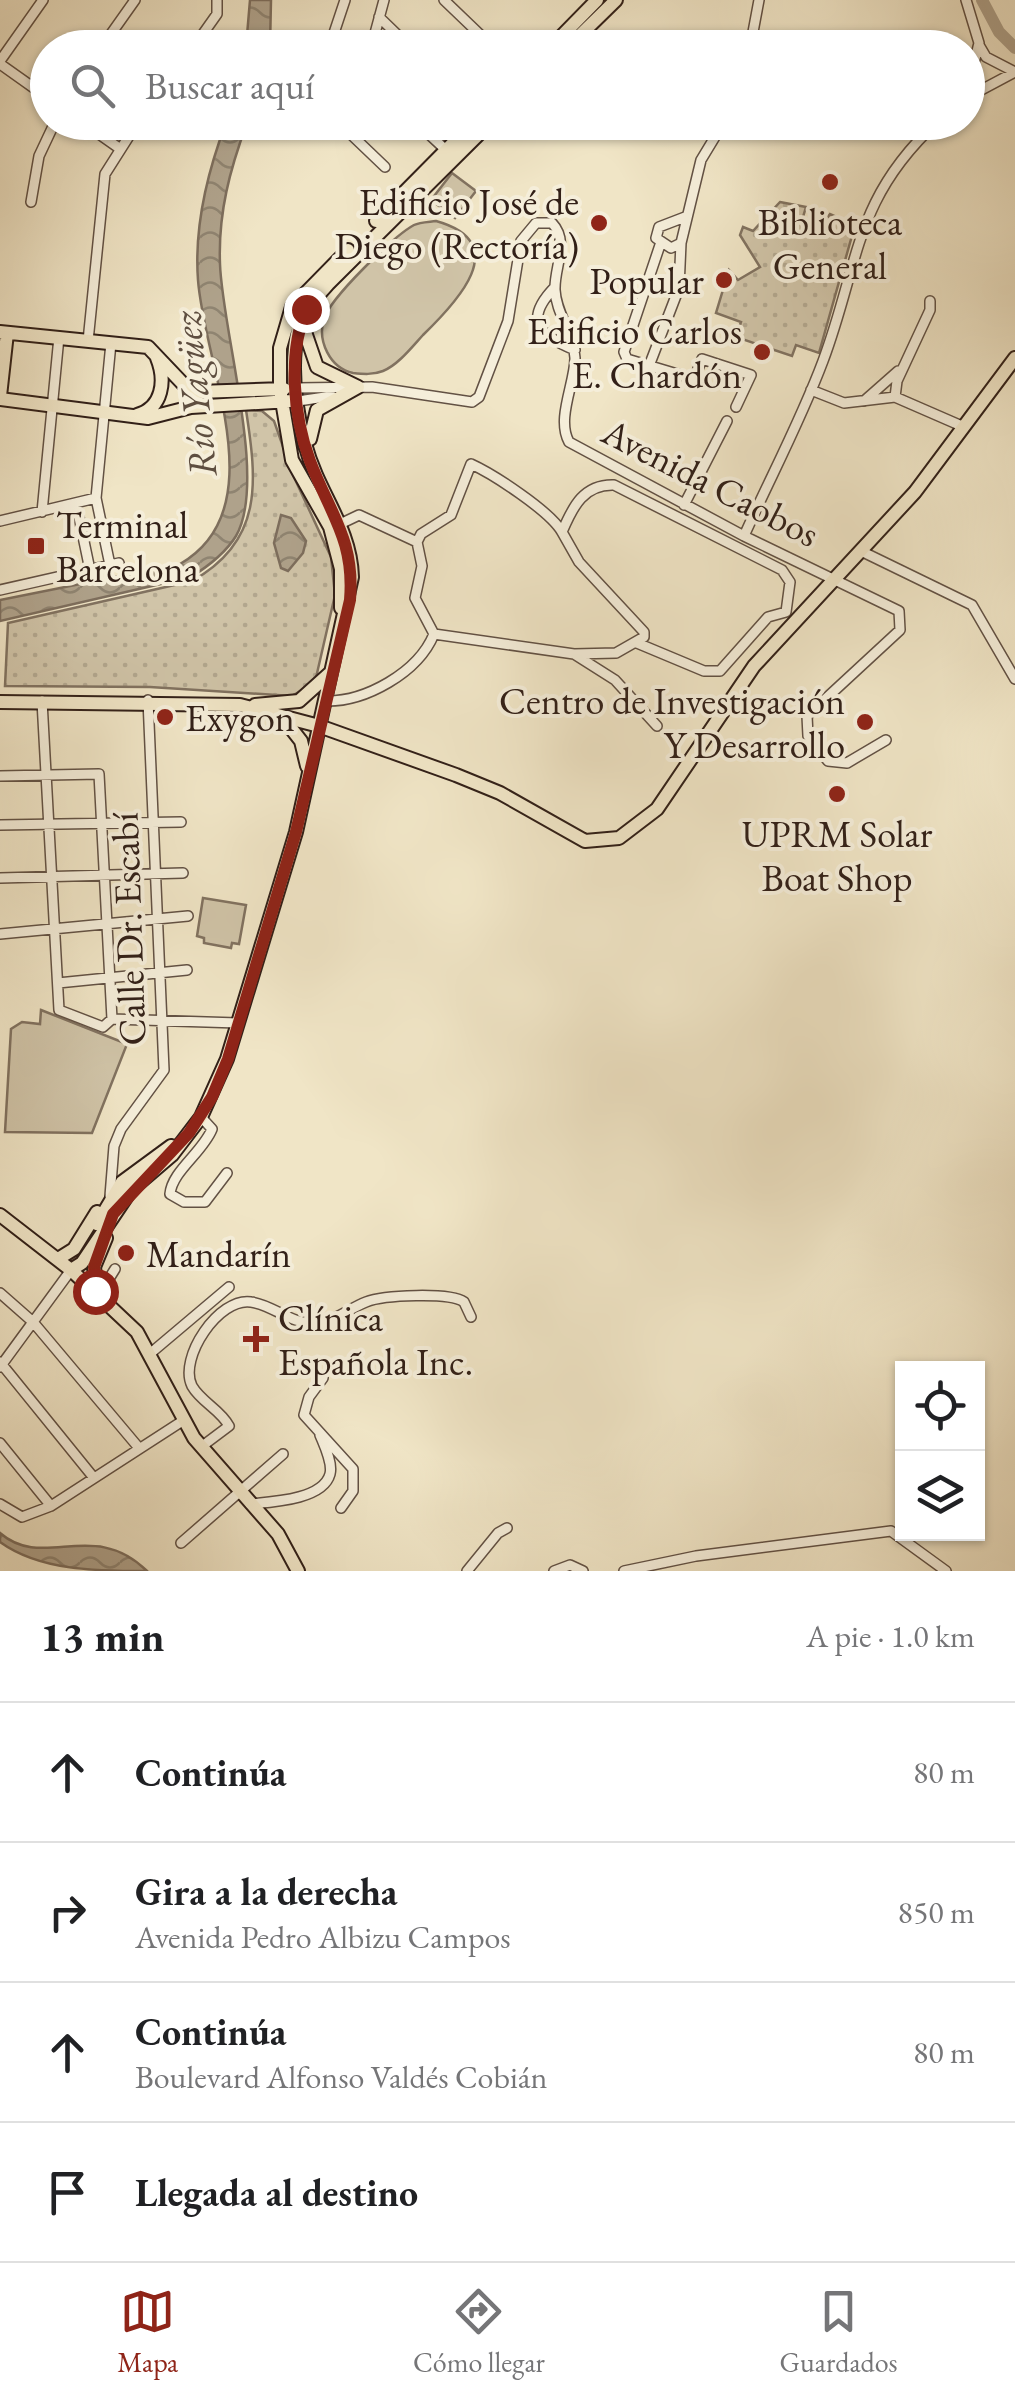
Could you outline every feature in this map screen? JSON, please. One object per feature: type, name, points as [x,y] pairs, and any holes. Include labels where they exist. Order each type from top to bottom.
[{"type":"main road","points":[[569,28],[597,0]]},
{"type":"main road","points":[[569,28],[577,27],[598,7],[614,2]]},
{"type":"main road","points":[[586,30],[614,2]]},
{"type":"main road","points":[[99,1296],[94,1267],[122,1182],[178,1144],[200,1117],[228,1059],[280,894],[309,780],[342,620],[350,600],[352,562],[309,459],[297,394],[298,330],[306,309],[460,140]]},
{"type":"main road","points":[[252,397],[271,374],[292,308],[468,140]]},
{"type":"main road","points":[[306,309],[303,332],[317,367],[358,387]]},
{"type":"main road","points":[[213,399],[188,388],[148,347],[3,332],[0,398],[148,418],[213,399],[297,394]]},
{"type":"main road","points":[[280,348],[286,436]]},
{"type":"main road","points":[[129,416],[146,412],[159,396],[162,377],[156,353]]},
{"type":"main road","points":[[240,705],[319,726],[500,793],[585,841],[618,838],[657,809],[754,666],[863,552],[1015,358]]},
{"type":"main road","points":[[309,459],[314,414],[358,387]]},
{"type":"main road","points":[[252,397],[274,414],[302,482],[335,526]]},
{"type":"main road","points":[[0,702],[148,700],[240,705],[299,701],[314,692],[330,672]]},
{"type":"main road","points":[[281,716],[301,741],[309,780]]},
{"type":"main road","points":[[58,1259],[74,1249],[102,1204],[112,1207]]},
{"type":"main road","points":[[0,1216],[58,1259],[74,1264],[82,1263],[112,1207]]},
{"type":"main road","points":[[74,1264],[99,1296],[138,1332],[201,1447],[285,1543],[298,1571]]},
{"type":"street","points":[[30,84],[0,62],[43,0]]},
{"type":"street","points":[[113,30],[134,0]]},
{"type":"street","points":[[206,30],[217,14],[217,0]]},
{"type":"street","points":[[336,30],[345,0]]},
{"type":"street","points":[[375,30],[384,0]]},
{"type":"street","points":[[444,0],[475,30]]},
{"type":"street","points":[[753,30],[759,0]]},
{"type":"street","points":[[966,0],[975,30]]},
{"type":"street","points":[[379,17],[393,30]]},
{"type":"street","points":[[985,55],[1015,72]]},
{"type":"street","points":[[985,88],[1015,72]]},
{"type":"street","points":[[32,202],[38,156],[46,140]]},
{"type":"street","points":[[108,140],[119,148]]},
{"type":"street","points":[[88,341],[105,174],[125,140]]},
{"type":"street","points":[[357,140],[385,167]]},
{"type":"street","points":[[435,140],[450,154]]},
{"type":"street","points":[[648,366],[679,288],[685,218],[698,187],[701,160],[713,140]]},
{"type":"street","points":[[744,536],[811,390],[871,205],[918,140]]},
{"type":"street","points":[[681,244],[671,248],[660,245],[656,238],[659,227],[685,218]]},
{"type":"street","name":"Avenida Caobos","points":[[297,394],[358,387],[472,402],[480,397],[508,320],[522,242],[536,223],[552,223],[559,230],[561,245],[555,286],[574,350],[564,428],[569,442],[744,536],[895,606],[903,623],[893,637],[813,706],[807,716],[808,736],[828,761],[846,762],[886,740]]},
{"type":"street","points":[[660,245],[624,352],[628,359],[694,379],[702,360],[752,375],[736,407]]},
{"type":"street","points":[[555,286],[540,308],[538,329],[544,336],[574,350]]},
{"type":"street","points":[[896,396],[904,366],[930,310],[930,301]]},
{"type":"street","points":[[42,512],[59,338]]},
{"type":"street","points":[[0,590],[115,564],[96,498],[111,343]]},
{"type":"street","points":[[864,402],[904,366]]},
{"type":"street","points":[[811,390],[844,403],[896,396],[964,427]]},
{"type":"street","points":[[684,505],[727,421]]},
{"type":"street","points":[[324,701],[348,702],[397,677],[430,646],[434,634],[414,598],[422,566],[417,542],[421,534],[451,516],[471,464],[503,478],[520,498],[556,521],[578,562],[644,632],[637,643],[616,653],[574,654],[434,634]]},
{"type":"street","points":[[562,532],[586,491],[614,485],[782,570],[790,582],[786,612],[768,617],[720,671],[704,671],[637,643]]},
{"type":"street","points":[[0,521],[96,498]]},
{"type":"street","points":[[76,503],[90,570]]},
{"type":"street","points":[[335,526],[360,516],[372,518],[417,542]]},
{"type":"street","points":[[863,552],[972,605],[1015,679]]},
{"type":"street","points":[[574,654],[614,680],[657,726]]},
{"type":"street","name":"Calle Dr. Escabí","points":[[112,1207],[114,1146],[121,1128],[164,1070],[148,700]]},
{"type":"street","points":[[0,776],[46,775],[99,774],[112,1018],[103,1028],[59,1010],[54,928],[52,876],[46,775],[42,701]]},
{"type":"street","points":[[0,825],[181,822]]},
{"type":"street","points":[[0,878],[183,873]]},
{"type":"street","points":[[0,934],[188,916]]},
{"type":"street","points":[[58,984],[187,970]]},
{"type":"street","points":[[112,1018],[238,1023]]},
{"type":"street","points":[[200,1117],[212,1129],[205,1148],[171,1184],[170,1194],[184,1202],[205,1202],[227,1173]]},
{"type":"street","points":[[74,1264],[1,1364],[94,1478]]},
{"type":"street","points":[[99,1296],[114,1268]]},
{"type":"street","points":[[99,1296],[116,1284]]},
{"type":"street","points":[[152,1352],[213,1296],[229,1287]]},
{"type":"street","points":[[0,1293],[33,1322],[139,1448]]},
{"type":"street","points":[[201,1447],[229,1426],[194,1390],[190,1374],[195,1353],[222,1309],[252,1302],[302,1322],[318,1323],[371,1300],[446,1295],[464,1302],[472,1317]]},
{"type":"street","points":[[324,1378],[304,1412],[308,1425],[354,1472],[353,1492],[341,1508]]},
{"type":"street","points":[[0,1504],[22,1517],[52,1506],[184,1420]]},
{"type":"street","points":[[250,1504],[310,1493],[327,1480],[331,1468],[320,1434]]},
{"type":"street","points":[[0,1443],[52,1506]]},
{"type":"street","points":[[182,1543],[283,1454]]},
{"type":"street","points":[[468,1571],[498,1532],[507,1528]]},
{"type":"street","points":[[624,1571],[696,1556],[891,1531],[946,1571]]},
{"type":"street","points":[[554,1571],[570,1565],[582,1571]]},
{"type":"shaded area","points":[[452,173],[476,191],[455,218],[431,200]]},
{"type":"shaded area","points":[[780,202],[806,207],[803,217],[809,220],[805,233],[814,236],[830,214],[855,225],[819,353],[796,345],[792,356],[736,337],[741,322],[716,313],[729,270],[738,280],[760,267],[740,235],[743,227],[753,231]]},
{"type":"shaded area","points":[[436,221],[459,231],[472,244],[475,259],[462,291],[389,368],[368,374],[338,366],[327,352],[322,336],[329,309],[392,241],[414,225]]},
{"type":"shaded area","points":[[246,410],[262,411],[274,421],[293,475],[331,557],[335,595],[315,682],[292,696],[150,687],[5,686],[8,623],[192,581],[232,547],[244,528],[253,485]]},
{"type":"shaded area","points":[[203,898],[246,905],[239,944],[232,943],[231,948],[204,943],[204,938],[197,936]]},
{"type":"shaded area","points":[[41,1010],[127,1044],[92,1133],[5,1132],[11,1029],[22,1022],[40,1024]]},
{"type":"water","points":[[250,0],[271,0],[270,30],[247,30]]},
{"type":"water","points":[[220,140],[241,140],[226,192],[220,245],[223,293],[246,443],[245,511],[236,536],[221,554],[191,577],[0,621],[0,600],[180,564],[209,540],[224,509],[229,473],[227,434],[203,315],[197,260],[203,200]]},
{"type":"water","points":[[281,515],[291,518],[306,541],[303,553],[288,571],[281,568],[274,543]]},
{"type":"water","points":[[0,1533],[34,1548],[107,1548],[127,1556],[147,1571],[51,1564],[16,1552],[0,1542]]},
{"type":"waterway","points":[[982,0],[999,32],[1015,48]]},
{"type":"place","name":"Biblioteca General","points":[[830,182]]},
{"type":"place","name":"Edificio José de Diego (Rectoría)","points":[[599,223]]},
{"type":"place","name":"Popular","points":[[724,280]]},
{"type":"place","name":"Edificio Carlos E. Chardón","points":[[762,352]]},
{"type":"place","name":"Terminal Barcelona","points":[[36,546]]},
{"type":"place","name":"Exygon","points":[[165,717]]},
{"type":"place","name":"Centro de Investigación Y Desarrollo","points":[[865,722]]},
{"type":"place","name":"UPRM Solar Boat Shop","points":[[837,794]]},
{"type":"place","name":"Mandarín","points":[[126,1253]]},
{"type":"place","name":"Clínica Española Inc.","points":[[256,1339]]},
{"type":"route","points":[[95,1291],[97,1294],[94,1267],[113,1214],[131,1190],[172,1155],[189,1133],[212,1097],[228,1059],[280,894],[309,780],[342,620],[350,600],[352,562],[309,459],[298,401],[296,350],[306,309]]},
{"type":"water label","name":"Río Yagüez","points":[[194,394]]}]
